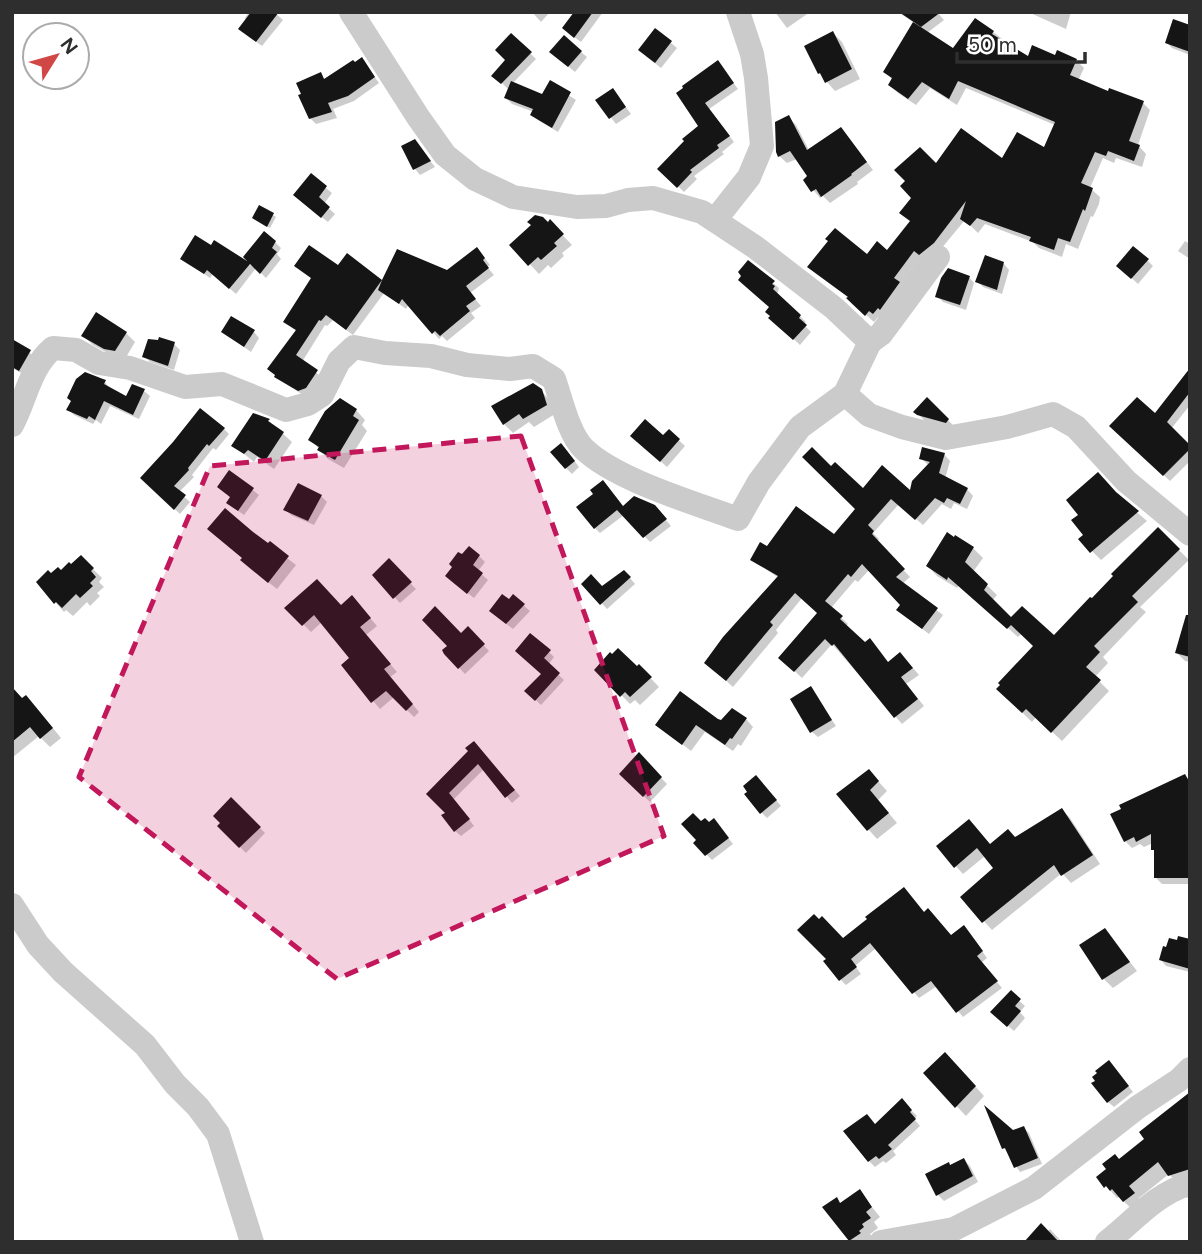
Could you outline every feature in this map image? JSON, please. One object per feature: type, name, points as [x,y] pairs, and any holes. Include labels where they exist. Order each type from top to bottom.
[{"type":"street","points":[[351,12],[445,155],[475,179],[513,197],[577,207],[606,206],[628,200],[653,198],[702,212],[754,247],[834,308],[870,342]]},
{"type":"street","points":[[715,220],[749,177],[762,146],[754,66],[738,12]]},
{"type":"street","points":[[12,425],[22,406],[31,378],[44,355],[53,348],[76,350],[99,363],[130,368],[185,387],[222,384],[286,410],[308,404],[322,395],[339,361],[354,347],[385,353],[431,356],[467,365],[510,369],[533,366],[555,379],[567,418],[583,449],[618,472],[737,519],[759,482],[800,428],[845,394],[870,342],[881,334],[937,257]]},
{"type":"street","points":[[845,394],[869,415],[946,438],[1007,427],[1053,414],[1076,427],[1126,481],[1190,534]]},
{"type":"street","points":[[12,905],[63,972],[145,1045],[218,1134],[252,1242]]},
{"type":"street","points":[[881,1242],[954,1229],[1034,1188],[1190,1069]]},
{"type":"street","points":[[1107,1242],[1157,1198],[1171,1190],[1188,1184],[1190,1186]]},
{"type":"highlighted area","points":[[521,436],[664,836],[337,979],[79,777],[210,466]]},
{"type":"building","points":[[251,12],[279,12],[256,42],[238,29]]},
{"type":"building","points":[[574,12],[593,12],[574,38],[562,28]]},
{"type":"building","points":[[899,12],[941,12],[921,27]]},
{"type":"building","points":[[975,18],[994,31],[992,34],[1028,56],[1032,45],[1055,55],[1057,50],[1077,59],[1070,75],[1108,91],[1109,88],[1144,101],[1129,141],[1140,145],[1134,161],[1108,151],[1106,156],[1095,152],[1081,183],[1093,188],[1070,242],[1058,238],[1054,250],[1029,241],[1031,237],[977,218],[970,226],[960,219],[966,201],[934,243],[919,255],[914,251],[894,278],[900,282],[880,310],[878,308],[873,314],[869,311],[865,316],[846,298],[848,297],[807,267],[835,228],[867,254],[877,241],[887,250],[910,221],[899,213],[911,198],[900,186],[905,181],[894,170],[920,147],[936,163],[961,128],[1002,158],[1017,132],[1044,147],[1055,122],[958,81],[949,99],[922,82],[908,99],[888,85],[892,78],[883,72],[913,22],[953,48]]},
{"type":"building","points":[[1173,19],[1190,25],[1190,52],[1165,43]]},
{"type":"building","points":[[655,28],[672,41],[655,63],[638,50]]},
{"type":"building","points":[[833,31],[852,69],[825,83],[804,46]]},
{"type":"building","points":[[511,33],[532,52],[501,84],[491,76],[505,60],[495,50]]},
{"type":"building","points":[[564,35],[582,51],[568,67],[549,52]]},
{"type":"building","points":[[362,57],[375,77],[348,96],[328,103],[332,112],[309,119],[298,95],[301,94],[296,83],[321,72],[324,79]]},
{"type":"building","points":[[718,60],[734,83],[705,103],[730,136],[690,170],[692,172],[677,188],[657,169],[684,141],[682,139],[698,126],[676,93]]},
{"type":"building","points":[[550,80],[571,92],[552,128],[530,115],[533,109],[504,98],[511,81],[542,94]]},
{"type":"building","points":[[613,88],[626,107],[609,119],[595,100]]},
{"type":"building","points":[[789,115],[807,150],[841,127],[867,162],[821,197],[816,189],[811,192],[803,180],[807,176],[790,151],[778,157],[776,152],[775,122]]},
{"type":"building","points":[[415,139],[431,161],[413,170],[401,146]]},
{"type":"building","points":[[311,173],[327,186],[319,197],[330,207],[321,218],[293,195]]},
{"type":"building","points":[[259,205],[274,213],[267,227],[252,218]]},
{"type":"building","points":[[535,215],[548,222],[550,219],[564,234],[554,243],[557,246],[541,260],[538,257],[528,266],[509,245],[531,225],[527,222]]},
{"type":"building","points":[[264,231],[276,241],[272,248],[277,252],[260,274],[250,264],[229,289],[207,270],[204,274],[180,259],[195,235],[211,245],[214,240],[247,261],[243,257]]},
{"type":"building","points":[[309,245],[338,265],[347,253],[382,280],[346,330],[326,315],[319,320],[296,355],[318,370],[306,388],[298,391],[274,377],[267,369],[296,330],[283,322],[311,278],[294,266]]},
{"type":"building","points":[[1133,246],[1149,259],[1131,279],[1116,266]]},
{"type":"building","points":[[477,247],[489,268],[466,286],[476,299],[466,306],[470,311],[440,336],[435,331],[432,334],[402,299],[399,304],[378,290],[397,249],[447,270]]},
{"type":"building","points":[[985,255],[1004,262],[997,290],[975,282]]},
{"type":"building","points":[[748,260],[775,281],[772,284],[775,286],[773,289],[801,315],[799,318],[807,325],[793,340],[768,318],[770,316],[765,312],[769,307],[738,280],[741,276],[738,272]]},
{"type":"building","points":[[948,268],[970,276],[960,305],[935,297],[941,278]]},
{"type":"building","points":[[96,312],[127,332],[115,351],[104,349],[81,336]]},
{"type":"building","points":[[231,316],[255,330],[244,347],[221,332]]},
{"type":"building","points":[[159,337],[175,342],[168,366],[142,357],[148,339],[158,340]]},
{"type":"building","points":[[12,339],[31,350],[19,371],[12,367]]},
{"type":"building","points":[[1190,368],[1190,392],[1167,422],[1190,445],[1190,449],[1163,476],[1109,426],[1137,397],[1155,413]]},
{"type":"building","points":[[85,372],[106,380],[104,384],[126,396],[132,384],[145,389],[133,415],[104,401],[95,420],[66,410],[71,401],[67,398],[76,379]]},
{"type":"building","points":[[533,383],[542,389],[547,405],[523,419],[519,414],[503,425],[491,406]]},
{"type":"building","points":[[927,397],[949,419],[946,423],[913,412]]},
{"type":"building","points":[[340,398],[357,409],[353,416],[359,420],[335,460],[317,450],[319,447],[308,440],[325,411]]},
{"type":"building","points":[[200,408],[225,428],[209,446],[207,444],[174,486],[186,495],[174,510],[140,478]]},
{"type":"building","points":[[253,413],[270,419],[268,421],[284,432],[265,461],[248,450],[244,454],[231,446]]},
{"type":"building","points":[[645,419],[663,435],[669,429],[680,439],[660,462],[630,436]]},
{"type":"building","points":[[561,443],[575,461],[565,469],[550,452]]},
{"type":"building","points":[[812,447],[831,466],[835,462],[863,488],[882,465],[910,490],[912,481],[930,462],[919,459],[922,447],[945,453],[939,473],[968,488],[960,504],[947,498],[944,503],[935,498],[915,520],[891,499],[868,525],[874,531],[872,534],[905,569],[896,577],[938,608],[922,629],[896,610],[900,605],[862,564],[851,577],[848,574],[825,601],[843,616],[840,619],[865,642],[870,638],[888,662],[900,652],[913,668],[901,677],[918,699],[894,718],[834,644],[832,646],[825,639],[794,672],[778,658],[817,613],[795,593],[770,622],[773,625],[726,681],[704,663],[723,637],[778,576],[750,560],[760,542],[767,546],[796,506],[834,534],[855,509],[802,457]]},
{"type":"building","points":[[229,470],[254,488],[238,511],[226,503],[230,497],[217,487]]},
{"type":"building","points":[[1098,472],[1139,511],[1090,553],[1078,539],[1083,535],[1071,520],[1078,515],[1066,500]]},
{"type":"building","points":[[603,480],[623,506],[634,496],[655,505],[667,519],[643,538],[617,510],[594,529],[576,507],[593,494],[590,490]]},
{"type":"building","points":[[298,483],[322,495],[308,521],[283,510]]},
{"type":"building","points":[[225,508],[253,532],[289,556],[268,583],[207,529]]},
{"type":"building","points":[[1158,527],[1180,549],[1132,596],[1138,602],[1094,646],[1100,652],[1086,667],[1101,680],[1051,733],[1026,709],[1022,713],[996,689],[1000,685],[998,683],[1033,646],[1011,625],[1007,629],[948,577],[947,580],[926,566],[947,532],[954,537],[955,535],[974,547],[965,562],[988,584],[984,590],[1011,617],[1022,606],[1054,635]]},
{"type":"building","points":[[469,546],[480,555],[473,565],[483,573],[467,594],[445,576],[452,567],[449,564],[458,552],[462,554]]},
{"type":"building","points":[[81,555],[94,568],[91,571],[96,577],[90,583],[93,586],[80,598],[76,594],[62,608],[56,602],[54,604],[36,582],[48,570],[51,573],[58,567],[61,570]]},
{"type":"building","points":[[389,558],[412,582],[393,599],[372,575]]},
{"type":"building","points":[[624,570],[631,577],[600,605],[581,584],[591,574],[602,586]]},
{"type":"building","points":[[317,579],[341,605],[352,595],[371,618],[360,627],[391,664],[384,669],[413,704],[406,711],[386,691],[371,703],[341,665],[349,658],[314,615],[302,626],[284,608]]},
{"type":"building","points":[[502,594],[509,599],[513,594],[525,604],[506,624],[489,611]]},
{"type":"building","points":[[435,606],[461,633],[468,626],[485,644],[458,669],[442,650],[447,646],[422,620]]},
{"type":"building","points":[[1186,615],[1190,615],[1190,657],[1175,653]]},
{"type":"building","points":[[530,633],[551,650],[544,658],[560,673],[535,701],[524,691],[541,674],[515,651]]},
{"type":"building","points":[[618,648],[652,677],[630,697],[625,692],[620,697],[594,670],[610,652],[612,654]]},
{"type":"building","points":[[811,686],[832,720],[810,733],[790,699]]},
{"type":"building","points":[[12,687],[22,698],[26,695],[53,728],[40,739],[30,727],[12,742]]},
{"type":"building","points":[[680,691],[718,719],[721,720],[732,708],[747,718],[725,745],[696,725],[682,745],[655,725]]},
{"type":"building","points":[[474,741],[515,790],[505,798],[478,764],[449,793],[470,819],[454,832],[441,815],[445,813],[426,794],[468,751],[465,748]]},
{"type":"building","points":[[639,752],[662,777],[643,797],[619,774]]},
{"type":"building","points":[[869,769],[879,781],[870,790],[889,813],[867,831],[836,794]]},
{"type":"building","points":[[1185,774],[1190,783],[1190,878],[1154,878],[1151,834],[1136,842],[1134,837],[1124,842],[1110,814],[1121,809],[1119,805]]},
{"type":"building","points":[[756,775],[777,800],[760,814],[744,794],[747,792],[743,786]]},
{"type":"building","points":[[231,797],[261,827],[239,848],[217,826],[220,823],[213,816]]},
{"type":"building","points":[[1062,808],[1093,855],[1061,876],[1054,865],[982,923],[960,897],[993,868],[977,848],[954,868],[936,846],[969,819],[990,844],[1008,829],[1015,837]]},
{"type":"building","points":[[693,813],[701,821],[705,818],[709,822],[714,818],[729,838],[705,856],[693,843],[696,840],[681,824]]},
{"type":"building","points":[[904,887],[924,912],[928,908],[951,935],[964,925],[983,951],[977,956],[998,981],[956,1013],[931,981],[912,994],[870,943],[851,959],[857,967],[839,981],[823,961],[826,959],[797,930],[814,914],[819,919],[822,916],[843,938]]},
{"type":"building","points":[[1105,928],[1130,962],[1102,980],[1079,945]]},
{"type":"building","points":[[1178,936],[1190,939],[1190,969],[1159,960],[1163,946],[1166,947],[1169,938],[1177,940]]},
{"type":"building","points":[[1011,990],[1021,999],[1015,1006],[1021,1011],[1007,1027],[990,1012]]},
{"type":"building","points":[[945,1052],[976,1086],[955,1108],[923,1073]]},
{"type":"building","points":[[1109,1060],[1129,1086],[1107,1103],[1091,1083],[1095,1081],[1092,1077],[1097,1073],[1095,1071]]},
{"type":"building","points":[[1190,1092],[1190,1169],[1168,1176],[1158,1162],[1129,1186],[1135,1193],[1123,1202],[1112,1189],[1110,1191],[1106,1186],[1104,1188],[1096,1177],[1106,1169],[1102,1164],[1115,1154],[1119,1159],[1144,1139],[1139,1132]]},
{"type":"building","points":[[902,1098],[916,1119],[888,1145],[892,1149],[879,1159],[876,1156],[868,1162],[843,1131],[867,1114],[875,1124]]},
{"type":"building","points":[[984,1105],[1013,1130],[1024,1126],[1038,1158],[1014,1168],[1005,1148],[1002,1149]]},
{"type":"building","points":[[964,1158],[973,1176],[936,1196],[925,1174]]},
{"type":"building","points":[[860,1189],[872,1207],[866,1212],[871,1218],[862,1224],[864,1227],[859,1231],[861,1233],[849,1241],[822,1207],[837,1197],[840,1203]]},
{"type":"building","points":[[1041,1223],[1059,1242],[1024,1242]]}]
